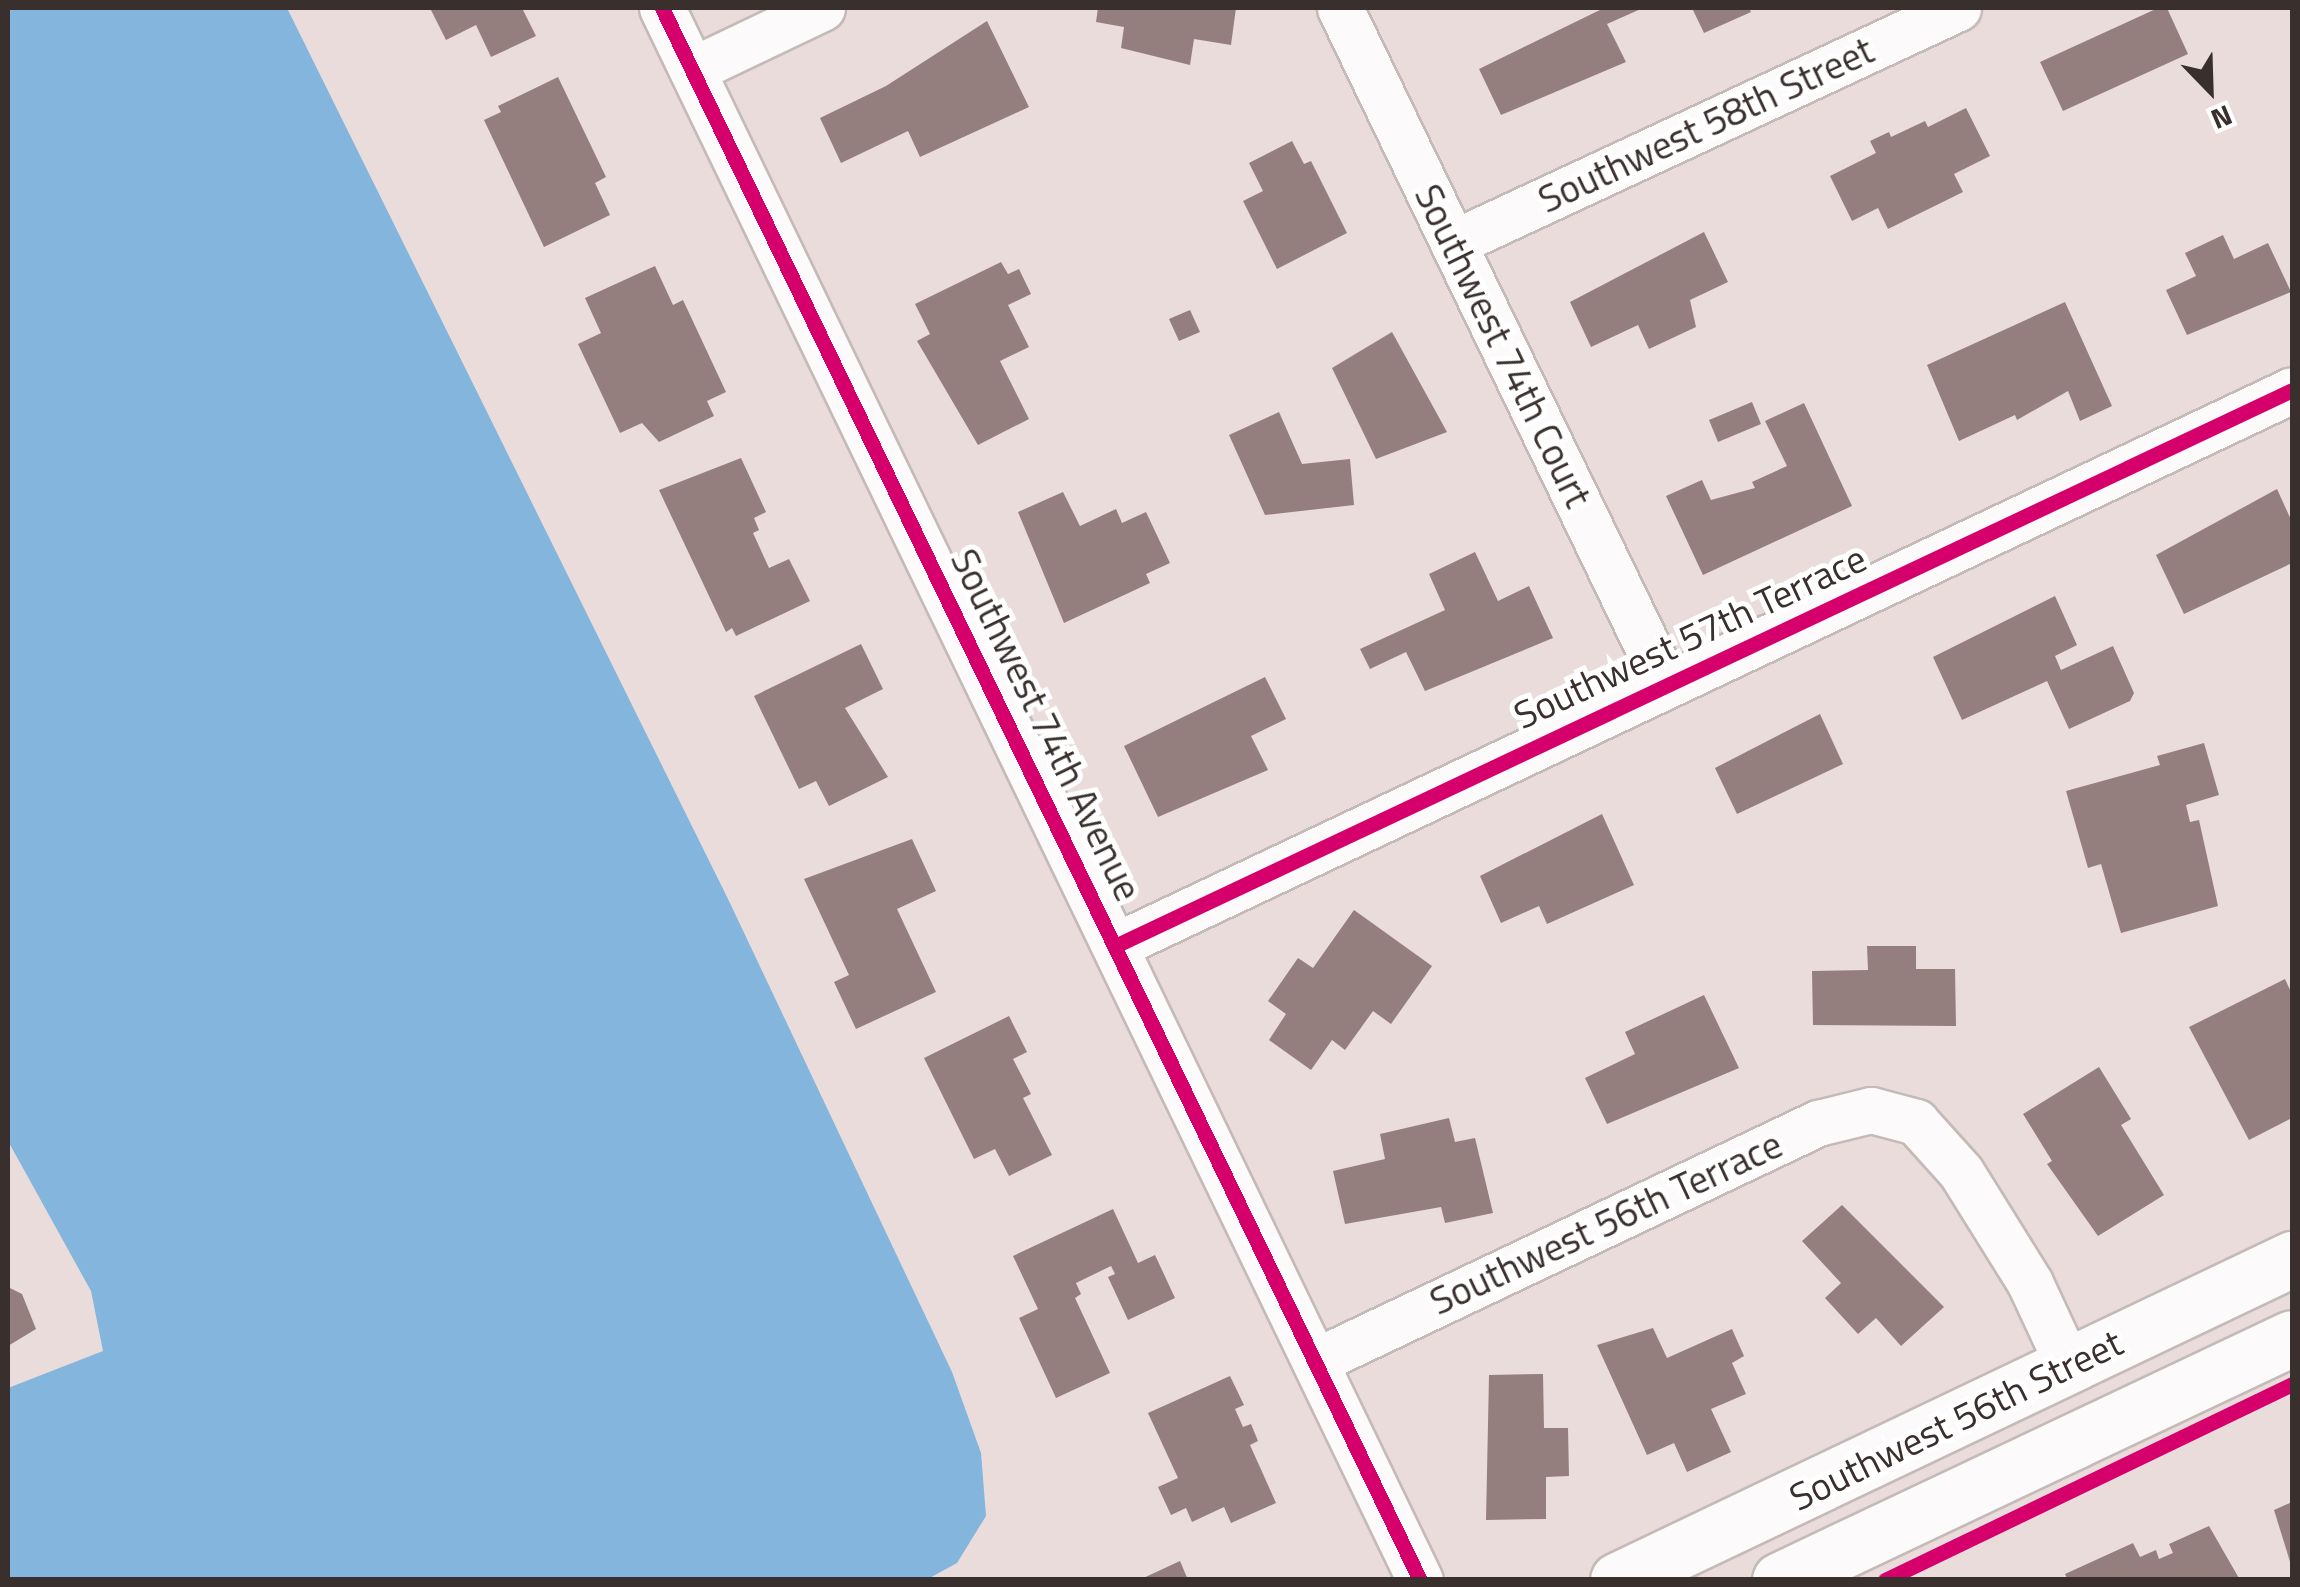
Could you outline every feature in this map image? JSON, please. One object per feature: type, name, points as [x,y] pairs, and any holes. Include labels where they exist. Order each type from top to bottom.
[{"type":"main road","name":"Southwest 56th Street","points":[[1618,1580],[2292,1259]]},
{"type":"main road","name":"Southwest 56th Street","points":[[1780,1580],[2292,1338]]},
{"type":"main road","points":[[2068,1365],[2098,1428]]},
{"type":"street","name":"Southwest 74th Avenue","points":[[662,8],[1420,1580]]},
{"type":"street","points":[[692,70],[822,8]]},
{"type":"street","name":"Southwest 74th Court","points":[[1340,8],[1666,685]]},
{"type":"street","name":"Southwest 58th Street","points":[[1454,243],[1958,8]]},
{"type":"street","name":"Southwest 57th Terrace","points":[[1116,945],[2292,390]]},
{"type":"street","name":"Southwest 56th Terrace","points":[[1316,1360],[1818,1123],[1852,1112],[1902,1115],[1939,1144],[1983,1204],[2068,1365]]},
{"type":"water","points":[[8,8],[287,8],[729,901],[952,1372],[981,1453],[986,1516],[957,1563],[926,1580],[8,1579],[8,1388],[103,1351],[91,1291],[8,1141]]},
{"type":"building","points":[[430,8],[522,8],[536,36],[491,57],[476,25],[446,40]]},
{"type":"building","points":[[1098,8],[1236,8],[1231,45],[1194,39],[1190,65],[1121,48],[1124,27],[1096,22]]},
{"type":"building","points":[[1604,8],[1643,8],[1607,24],[1626,62],[1501,115],[1479,69]]},
{"type":"building","points":[[1692,8],[1749,8],[1751,12],[1704,33]]},
{"type":"building","points":[[2158,8],[2167,8],[2188,54],[2063,111],[2040,62]]},
{"type":"building","points":[[987,21],[1029,107],[920,157],[908,131],[841,163],[820,118],[886,86]]},
{"type":"building","points":[[558,77],[606,177],[595,183],[610,215],[544,247],[484,120],[501,112],[498,106]]},
{"type":"building","points":[[1966,108],[1990,156],[1954,174],[1963,192],[1888,229],[1878,208],[1852,221],[1830,176],[1876,153],[1870,141],[1889,132],[1891,137],[1925,121],[1928,127]]},
{"type":"building","points":[[1292,141],[1304,164],[1311,161],[1347,233],[1277,269],[1243,201],[1263,191],[1249,163]]},
{"type":"building","points":[[1704,232],[1728,282],[1690,300],[1696,327],[1649,349],[1638,325],[1591,347],[1570,302]]},
{"type":"building","points":[[2223,235],[2234,259],[2268,243],[2291,292],[2187,335],[2166,290],[2196,276],[2185,253]]},
{"type":"building","points":[[1001,262],[1008,274],[1019,269],[1031,294],[1008,305],[1029,347],[1000,361],[1029,419],[978,445],[917,341],[930,334],[915,304]]},
{"type":"building","points":[[655,266],[673,305],[683,300],[726,392],[707,401],[714,416],[659,442],[642,423],[620,433],[578,344],[601,333],[585,298]]},
{"type":"building","points":[[2065,302],[2112,406],[2080,421],[2068,391],[2017,420],[2015,415],[1959,441],[1927,365]]},
{"type":"building","points":[[1190,310],[1200,332],[1179,341],[1169,319]]},
{"type":"building","points":[[1392,332],[1447,432],[1376,459],[1332,368]]},
{"type":"building","points":[[1752,402],[1761,424],[1718,442],[1709,420]]},
{"type":"building","points":[[1804,403],[1852,506],[1703,575],[1666,496],[1702,480],[1711,500],[1755,488],[1752,482],[1787,466],[1765,421]]},
{"type":"building","points":[[1279,412],[1302,464],[1350,459],[1354,505],[1265,515],[1229,435]]},
{"type":"building","points":[[741,458],[766,512],[754,518],[759,530],[753,533],[769,568],[789,559],[810,601],[736,636],[732,628],[726,632],[659,490]]},
{"type":"building","points":[[2277,489],[2292,522],[2292,563],[2184,614],[2156,555]]},
{"type":"building","points":[[1063,492],[1080,526],[1116,509],[1122,523],[1146,512],[1170,563],[1146,574],[1150,583],[1064,623],[1018,512]]},
{"type":"building","points":[[1475,552],[1498,601],[1529,586],[1553,638],[1425,691],[1406,652],[1370,669],[1360,649],[1445,610],[1429,574]]},
{"type":"building","points":[[2055,596],[2077,645],[2055,656],[2061,670],[2113,646],[2134,693],[2130,701],[2069,729],[2047,681],[1962,720],[1933,657]]},
{"type":"building","points":[[861,644],[883,689],[845,708],[888,777],[829,806],[816,781],[799,789],[754,696]]},
{"type":"building","points":[[1265,677],[1286,719],[1251,736],[1268,770],[1158,817],[1124,746]]},
{"type":"building","points":[[1820,714],[1843,764],[1737,814],[1715,768]]},
{"type":"building","points":[[2204,743],[2219,795],[2186,805],[2190,822],[2199,820],[2218,906],[2121,933],[2101,864],[2088,868],[2066,791],[2160,765],[2157,756]]},
{"type":"building","points":[[1602,814],[1634,885],[1547,924],[1539,906],[1501,923],[1480,876]]},
{"type":"building","points":[[912,839],[936,891],[897,909],[936,992],[856,1029],[834,982],[849,975],[804,879]]},
{"type":"building","points":[[1354,910],[1432,966],[1391,1024],[1373,1011],[1345,1050],[1332,1040],[1311,1070],[1269,1040],[1286,1014],[1268,1001],[1298,958],[1313,968]]},
{"type":"building","points":[[1867,946],[1916,946],[1916,969],[1955,969],[1956,1026],[1813,1025],[1812,971],[1868,970]]},
{"type":"building","points":[[2285,979],[2292,994],[2292,1118],[2249,1140],[2189,1027]]},
{"type":"building","points":[[1704,995],[1739,1068],[1607,1124],[1585,1078],[1635,1054],[1625,1032]]},
{"type":"building","points":[[1009,1016],[1027,1052],[1013,1059],[1031,1094],[1023,1098],[1052,1155],[1009,1176],[995,1149],[974,1159],[924,1058]]},
{"type":"building","points":[[2099,1067],[2131,1119],[2121,1125],[2164,1195],[2098,1236],[2047,1164],[2052,1161],[2023,1114]]},
{"type":"building","points":[[1449,1118],[1455,1142],[1475,1138],[1493,1213],[1445,1223],[1441,1207],[1345,1224],[1333,1171],[1385,1159],[1380,1134]]},
{"type":"building","points":[[1842,1205],[1944,1307],[1901,1346],[1876,1318],[1858,1334],[1825,1298],[1841,1283],[1802,1241]]},
{"type":"building","points":[[1113,1209],[1138,1263],[1155,1255],[1175,1298],[1128,1320],[1108,1277],[1115,1274],[1111,1266],[1076,1283],[1081,1294],[1075,1298],[1110,1373],[1056,1398],[1019,1318],[1038,1309],[1013,1256]]},
{"type":"building","points":[[8,1287],[22,1294],[36,1329],[8,1346]]},
{"type":"building","points":[[1653,1328],[1667,1358],[1732,1329],[1744,1356],[1732,1363],[1746,1394],[1711,1409],[1731,1452],[1687,1472],[1674,1443],[1647,1455],[1597,1345]]},
{"type":"building","points":[[1543,1374],[1544,1428],[1568,1428],[1569,1476],[1546,1477],[1546,1519],[1486,1520],[1489,1375]]},
{"type":"building","points":[[1230,1376],[1244,1405],[1235,1409],[1243,1427],[1251,1424],[1258,1441],[1250,1445],[1276,1503],[1231,1523],[1224,1507],[1192,1522],[1186,1508],[1171,1515],[1158,1487],[1178,1478],[1148,1413]]},
{"type":"building","points":[[2292,1502],[2292,1568],[2274,1510]]},
{"type":"building","points":[[2209,1526],[2240,1580],[2068,1580],[2065,1574],[2133,1543],[2140,1557],[2156,1550],[2159,1559],[2173,1553],[2169,1544]]},
{"type":"building","points":[[1180,1561],[1188,1580],[1139,1580]]},
{"type":"cycle path","points":[[662,8],[1420,1580]]},
{"type":"cycle path","points":[[1117,945],[2292,390]]},
{"type":"cycle path","points":[[1885,1580],[2292,1384]]}]
